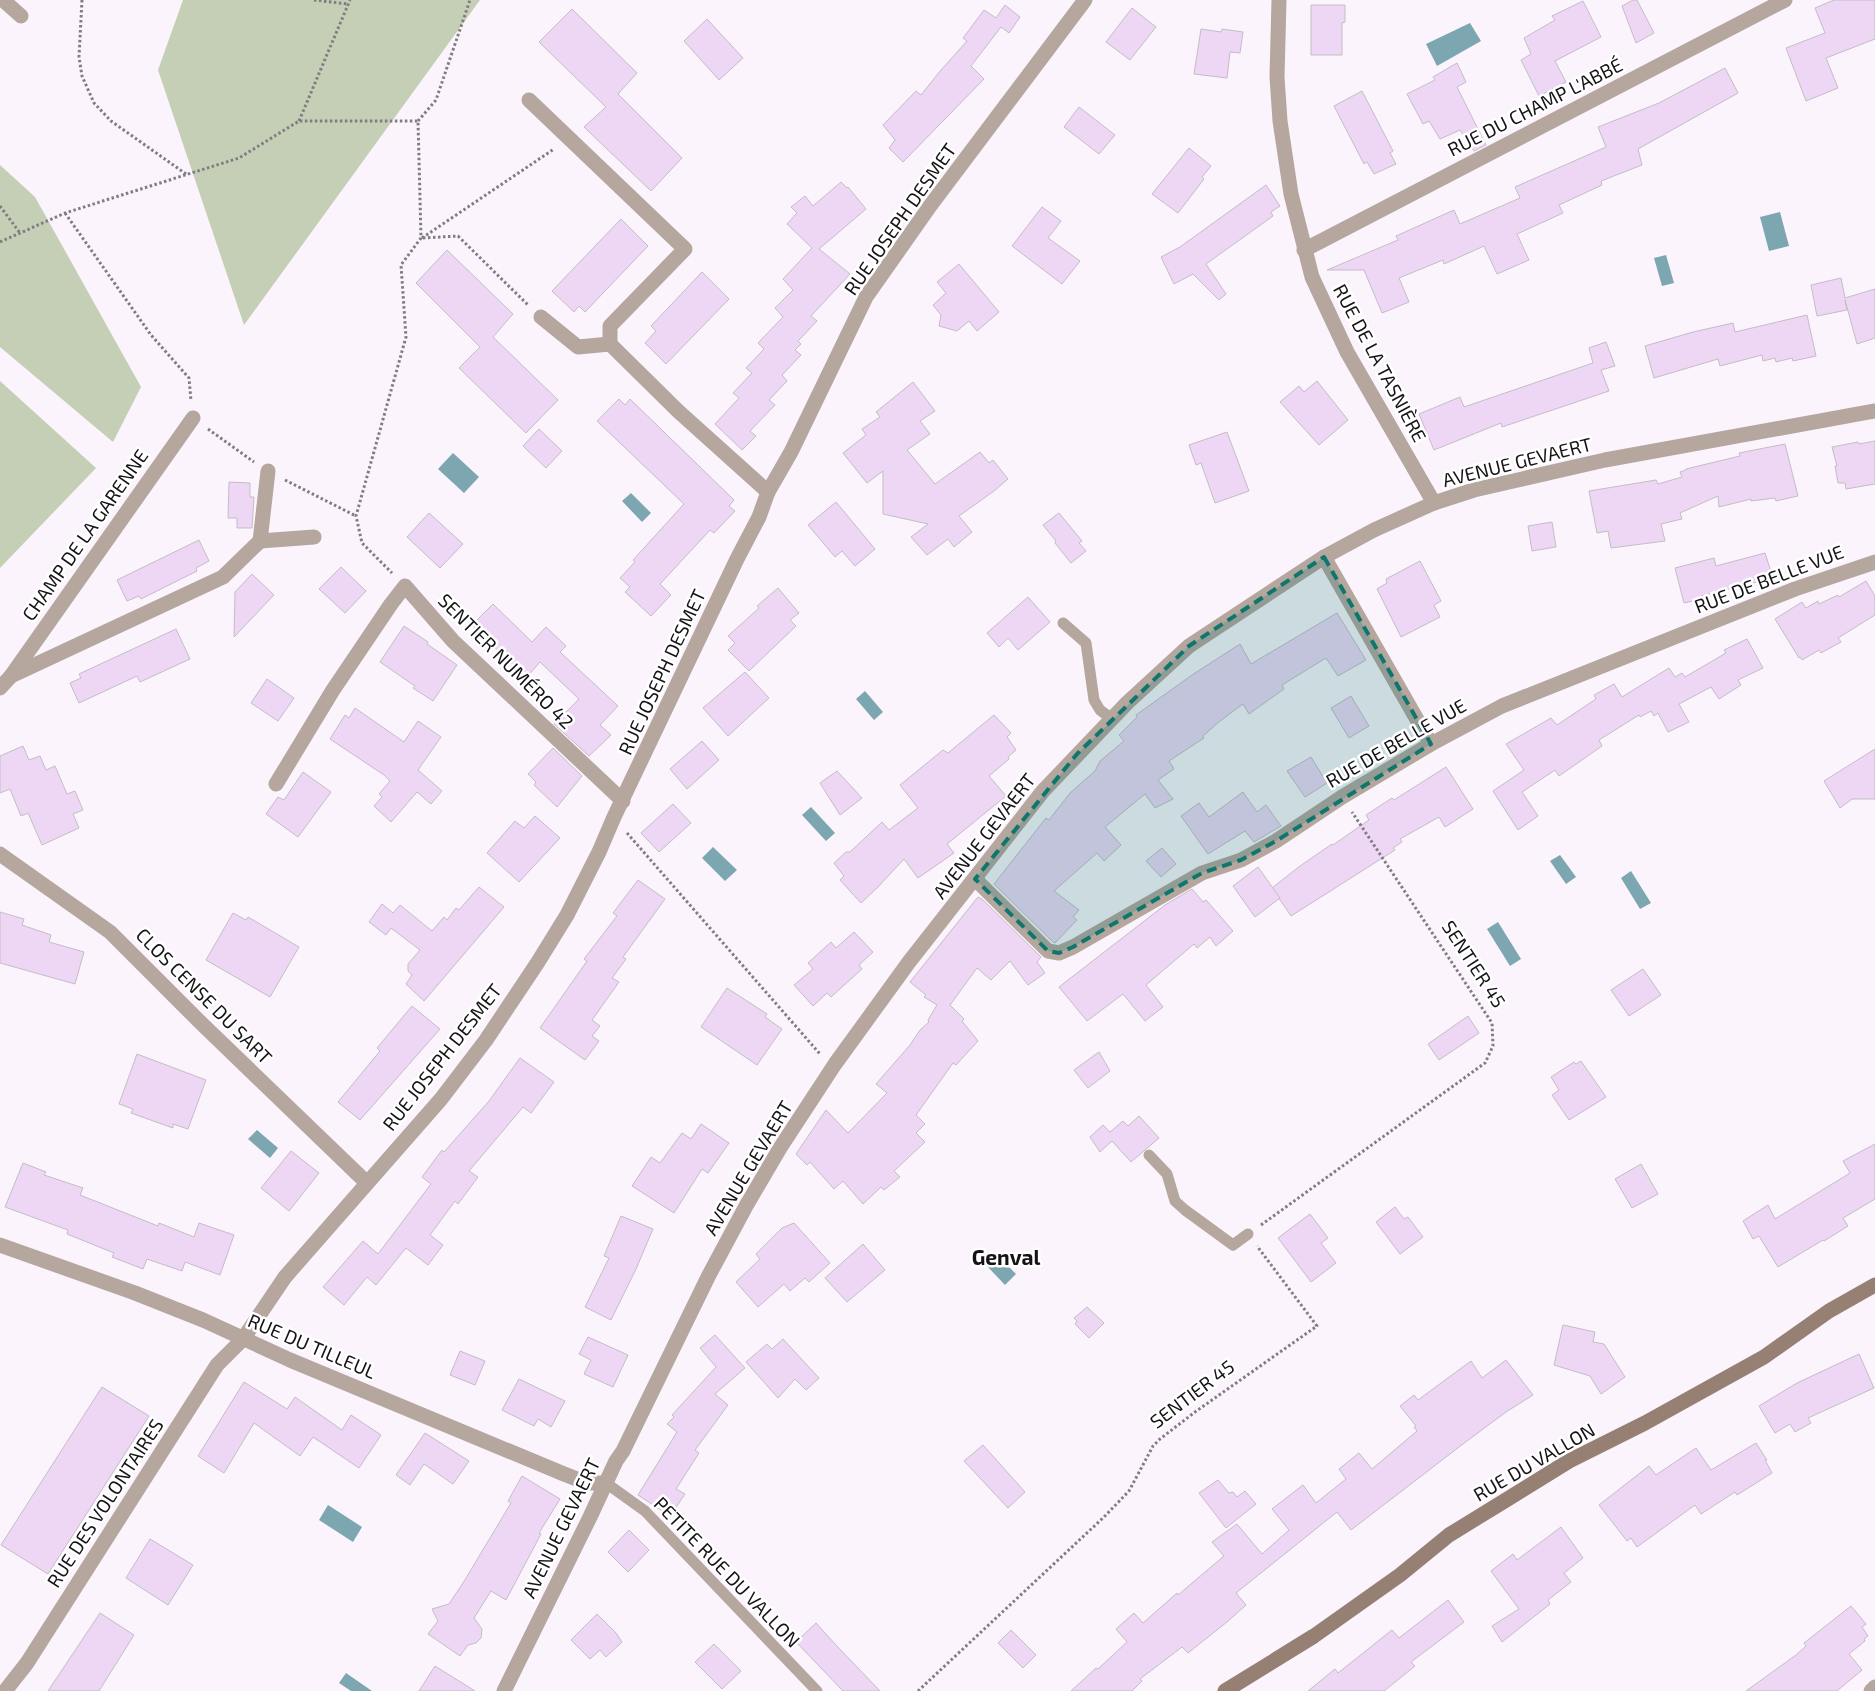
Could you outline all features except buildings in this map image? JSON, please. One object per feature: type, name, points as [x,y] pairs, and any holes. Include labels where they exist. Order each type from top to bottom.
[{"type":"street","points":[[3,0],[21,16]]},
{"type":"street","name":"RUE JOSEPH DESMET","points":[[243,1339],[285,1277],[441,1099],[486,1040],[567,915],[599,852],[737,559],[760,517],[768,492],[791,452],[866,297],[930,206],[1084,0]]},
{"type":"street","name":"RUE DE LA TASNIÈRE","points":[[1279,0],[1277,77],[1280,122],[1291,194],[1312,276],[1347,352],[1434,503]]},
{"type":"street","name":"RUE DU CHAMP L'ABBÉ","points":[[1304,250],[1785,0]]},
{"type":"street","points":[[529,100],[685,250],[610,326],[610,344],[678,411],[768,492]]},
{"type":"street","points":[[541,318],[578,348],[610,344]]},
{"type":"street","name":"AVENUE GEVAERT","points":[[504,1691],[709,1275],[780,1148],[835,1064],[909,962],[1043,791],[1112,719],[1189,646],[1324,557],[1374,530],[1434,503],[1474,490],[1605,460],[1875,411]]},
{"type":"street","name":"CHAMP DE LA GARENNE","points":[[0,688],[11,676],[193,418]]},
{"type":"street","points":[[268,471],[260,541],[314,537]]},
{"type":"street","name":"CHAMP DE LA GARENNE","points":[[11,676],[224,577],[260,541]]},
{"type":"street","points":[[1324,557],[1431,744]]},
{"type":"street","name":"RUE DE BELLE VUE","points":[[975,879],[1048,951],[1059,953],[1202,873],[1241,860],[1276,841],[1342,797],[1431,744],[1502,706],[1795,589],[1875,562]]},
{"type":"street","points":[[276,784],[333,690],[405,586]]},
{"type":"street","name":"SENTIER NUMÉRO 42","points":[[405,586],[453,642],[623,801]]},
{"type":"street","name":"CLOS CENSE DU SART","points":[[0,854],[110,932],[367,1183]]},
{"type":"street","name":"RUE DU TILLEUL","points":[[0,1245],[135,1293],[203,1320],[243,1339],[564,1474],[587,1483],[606,1483]]},
{"type":"street","name":"RUE DU VALLON","points":[[1225,1691],[1314,1636],[1400,1575],[1449,1535],[1569,1462],[1645,1423],[1764,1357],[1829,1311],[1875,1285]]},
{"type":"street","name":"RUE DES VOLONTAIRES","points":[[5,1691],[27,1663],[217,1365],[243,1339]]},
{"type":"street","points":[[1871,1691],[1875,1687]]},
{"type":"lane","points":[[1063,624],[1086,643],[1094,700],[1100,710],[1112,719]]},
{"type":"lane","points":[[1149,1156],[1168,1174],[1175,1200],[1185,1210],[1232,1245],[1248,1234]]},
{"type":"lane","name":"PETITE RUE DU VALLON","points":[[606,1483],[645,1511],[817,1691]]},
{"type":"path","points":[[82,0],[79,57],[82,76],[94,103],[111,121],[186,175]]},
{"type":"path","points":[[300,121],[349,2],[314,0]]},
{"type":"path","points":[[422,238],[418,121],[436,100],[470,0]]},
{"type":"path","points":[[0,242],[65,213],[239,158],[300,121],[418,121]]},
{"type":"path","points":[[405,586],[362,543],[356,516],[406,337],[400,265],[422,238],[569,140]]},
{"type":"path","points":[[0,206],[20,233]]},
{"type":"path","points":[[65,213],[150,335],[189,378],[193,418],[248,459],[356,516]]},
{"type":"path","points":[[422,238],[458,236],[541,318]]},
{"type":"path","name":"SENTIER 45","points":[[918,1691],[1110,1511],[1129,1491],[1153,1446],[1160,1439],[1317,1326],[1248,1234],[1485,1064],[1493,1046],[1492,1023],[1342,797]]},
{"type":"path","points":[[614,817],[821,1054],[835,1064]]},
{"type":"highlighted area","points":[[1324,557],[1431,744],[1276,841],[1241,860],[1202,873],[1073,947],[1059,953],[1048,951],[975,879],[1077,754],[1189,646]]},
{"type":"green space","points":[[183,0],[480,0],[244,325],[158,70]]},
{"type":"green space","points":[[0,165],[35,197],[141,387],[113,442],[0,347]]},
{"type":"green space","points":[[0,381],[96,468],[0,568]]},
{"type":"water","points":[[1470,23],[1481,41],[1437,66],[1426,44]]},
{"type":"water","points":[[1780,212],[1789,246],[1769,251],[1760,217]]},
{"type":"water","points":[[1666,255],[1674,283],[1662,286],[1654,258]]},
{"type":"water","points":[[453,453],[479,477],[464,493],[438,469]]},
{"type":"water","points":[[631,493],[651,513],[642,522],[622,501]]},
{"type":"water","points":[[865,691],[883,712],[874,720],[856,699]]},
{"type":"water","points":[[811,807],[835,833],[826,841],[802,815]]},
{"type":"water","points":[[713,847],[737,870],[725,881],[702,858]]},
{"type":"water","points":[[1560,855],[1576,877],[1566,884],[1550,861]]},
{"type":"water","points":[[1631,871],[1651,903],[1640,909],[1621,878]]},
{"type":"water","points":[[1498,922],[1521,959],[1510,966],[1487,929]]},
{"type":"water","points":[[257,1130],[278,1148],[270,1158],[248,1139]]},
{"type":"water","points":[[996,1254],[1016,1274],[1005,1285],[985,1264]]},
{"type":"water","points":[[328,1505],[362,1527],[353,1542],[319,1520]]},
{"type":"water","points":[[346,1673],[372,1691],[351,1691],[339,1683]]},
{"type":"district","name":"Genval","points":[[1006,1258]]}]
